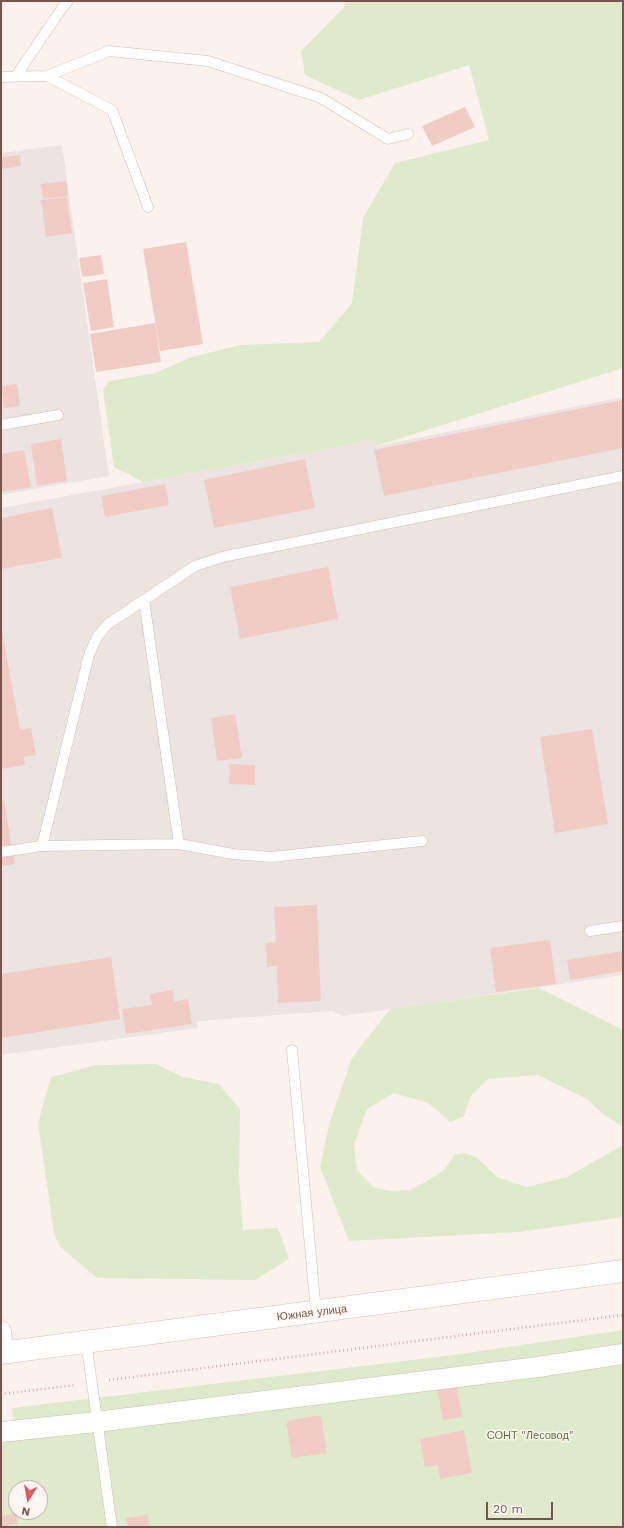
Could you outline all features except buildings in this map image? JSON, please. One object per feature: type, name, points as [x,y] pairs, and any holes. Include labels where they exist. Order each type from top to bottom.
[{"type":"main road","name":"Южная улица","points":[[3,1353],[623,1271]]},
{"type":"street","points":[[1,1331],[3,1353]]},
{"type":"street","points":[[1,1432],[96,1422],[538,1367],[623,1354]]},
{"type":"lane","points":[[16,76],[68,1]]},
{"type":"lane","points":[[1,77],[47,76],[109,52],[208,61],[321,98],[388,139],[408,134]]},
{"type":"lane","points":[[47,76],[112,110],[148,207]]},
{"type":"lane","points":[[1,424],[58,416]]},
{"type":"lane","points":[[42,846],[89,655],[97,637],[108,624],[194,566],[222,557],[623,476]]},
{"type":"lane","points":[[144,600],[179,844]]},
{"type":"lane","points":[[1,852],[42,846],[179,844],[233,854],[271,857],[422,841]]},
{"type":"lane","points":[[590,931],[623,926]]},
{"type":"lane","points":[[292,1050],[316,1312]]},
{"type":"lane","points":[[86,1341],[96,1422],[112,1527]]},
{"type":"path","points":[[1,1394],[623,1315]]},
{"type":"shaded area","points":[[62,145],[109,476],[1,495],[1,153]]},
{"type":"shaded area","points":[[623,397],[623,975],[343,1016],[332,1011],[197,1021],[198,1028],[1,1055],[1,508],[374,440],[377,446]]},
{"type":"green space","points":[[344,1],[623,1],[623,368],[376,446],[374,440],[143,482],[114,467],[103,390],[109,381],[156,373],[189,358],[240,345],[319,342],[352,303],[363,218],[395,163],[489,140],[469,65],[359,100],[305,75],[301,51],[345,6]]},
{"type":"green space","points":[[539,988],[623,1030],[623,1127],[603,1114],[587,1099],[538,1075],[488,1079],[471,1096],[464,1116],[450,1122],[428,1103],[394,1093],[367,1109],[354,1144],[357,1170],[373,1187],[390,1191],[410,1190],[431,1179],[445,1169],[454,1155],[464,1153],[476,1157],[497,1177],[527,1187],[567,1177],[623,1145],[623,1217],[519,1232],[349,1241],[320,1167],[329,1125],[352,1058],[390,1009]]},
{"type":"green space","points":[[156,1064],[183,1077],[219,1084],[240,1109],[239,1179],[243,1230],[278,1228],[289,1259],[255,1280],[97,1278],[60,1247],[54,1233],[38,1123],[51,1077],[97,1065]]},
{"type":"green space","name":"СОНТ \"Лесовод\"","points":[[623,1330],[623,1527],[1,1527],[1,1439],[15,1437],[12,1408],[454,1355]]}]
